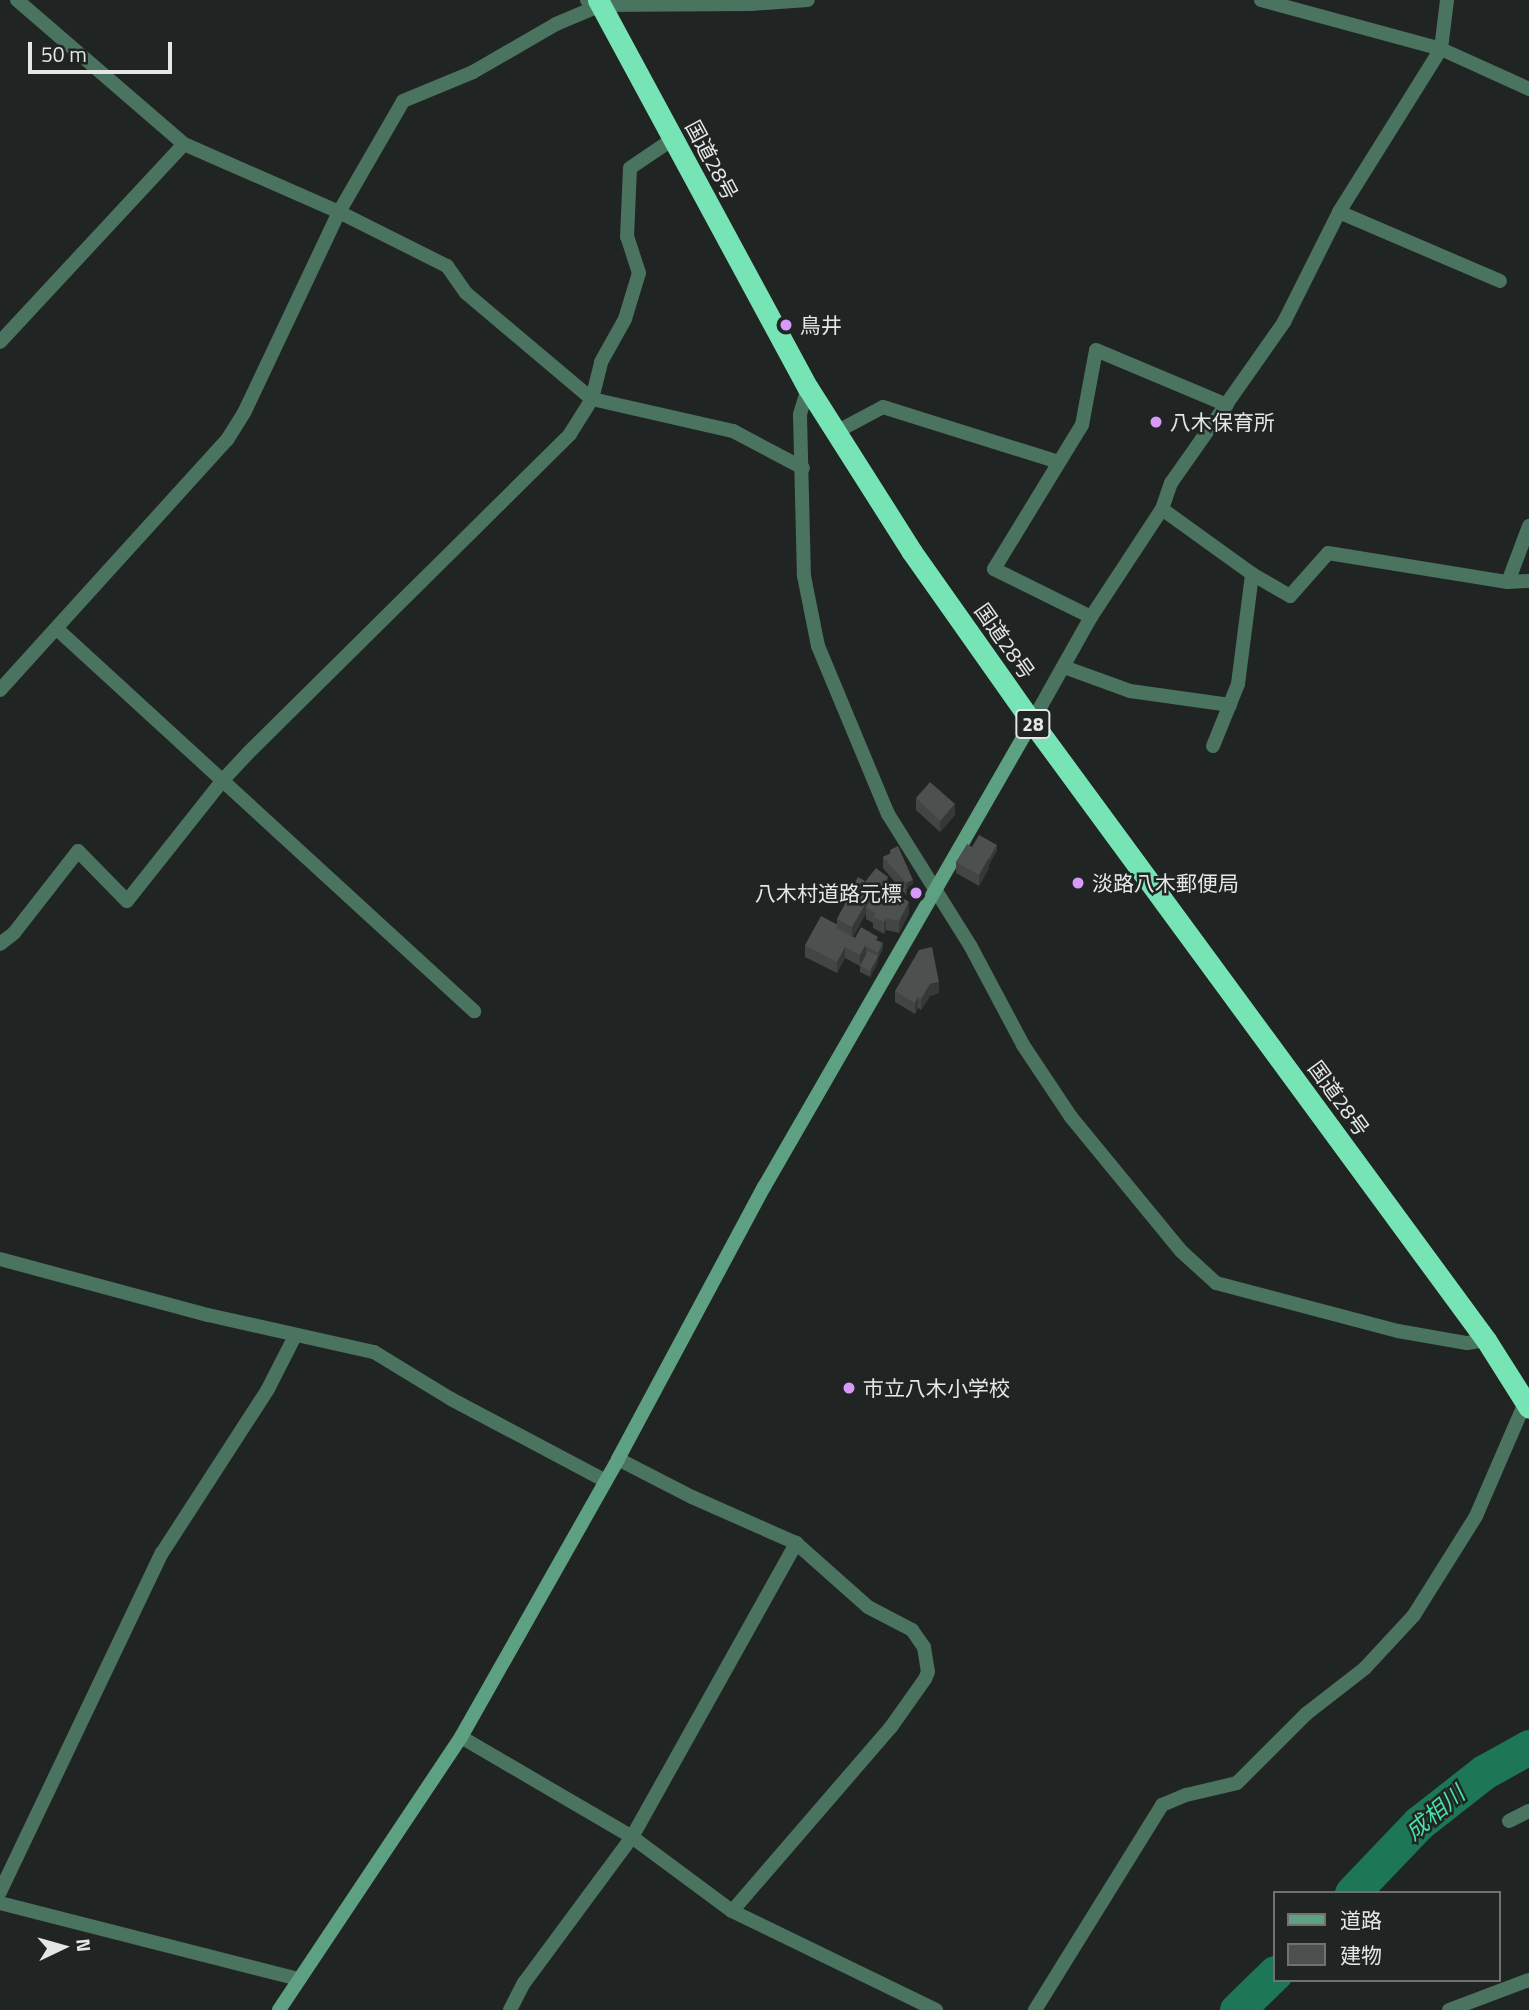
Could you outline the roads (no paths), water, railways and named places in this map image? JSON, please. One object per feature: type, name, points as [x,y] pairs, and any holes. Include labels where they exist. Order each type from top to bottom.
[{"type":"highway","name":"国道28号","points":[[595,2],[673,139],[808,388],[912,552],[1032,722],[1486,1340],[1527,1401]]},
{"type":"street","points":[[17,0],[184,144],[339,212],[447,266],[466,293],[592,399],[733,431],[803,468]]},
{"type":"street","points":[[0,690],[227,440],[244,413],[339,212],[403,101],[473,72],[595,2],[751,4],[808,0]]},
{"type":"street","points":[[1261,0],[1441,49],[1529,89]]},
{"type":"street","points":[[279,2010],[461,1737],[618,1459],[764,1187],[1091,617],[1162,509],[1171,483],[1284,322],[1339,212],[1441,49],[1447,0]]},
{"type":"street","points":[[0,944],[14,933],[78,851],[127,901],[222,781],[570,434],[592,399],[601,362],[625,319],[639,273],[627,237],[630,168],[673,139]]},
{"type":"street","points":[[0,342],[184,144]]},
{"type":"street","points":[[1339,212],[1500,281]]},
{"type":"street","points":[[1091,617],[994,569],[1082,425],[1096,351],[1227,405]]},
{"type":"street","points":[[808,388],[800,415],[804,576],[818,646],[888,814],[971,947],[1023,1045],[1071,1117],[1181,1251],[1216,1283],[1398,1331],[1467,1343],[1486,1340]]},
{"type":"street","points":[[836,432],[883,407],[1059,462]]},
{"type":"street","points":[[1162,509],[1252,574],[1290,596],[1328,553],[1508,582],[1529,582]]},
{"type":"street","points":[[1508,582],[1529,526]]},
{"type":"street","points":[[1213,746],[1238,684],[1252,574]]},
{"type":"street","points":[[57,629],[474,1012]]},
{"type":"street","points":[[1064,667],[1130,691],[1230,705]]},
{"type":"street","points":[[0,1259],[295,1336],[374,1353],[451,1399],[604,1480]]},
{"type":"street","points":[[0,1892],[162,1553],[268,1389],[295,1336]]},
{"type":"street","points":[[1035,2010],[1162,1805],[1186,1795],[1237,1783],[1306,1714],[1365,1668],[1414,1615],[1476,1516],[1527,1401]]},
{"type":"street","points":[[618,1459],[692,1497],[796,1543],[868,1607],[912,1630],[924,1647],[928,1672],[891,1727],[732,1911]]},
{"type":"street","points":[[510,2010],[524,1983],[632,1837],[796,1543]]},
{"type":"street","points":[[461,1737],[632,1837],[732,1911],[936,2010]]},
{"type":"street","points":[[1509,1821],[1529,1811]]},
{"type":"street","points":[[0,1903],[299,1979]]},
{"type":"street","points":[[1449,2010],[1529,1980]]},
{"type":"waterway","name":"成相川","points":[[1354,1891],[1419,1823],[1484,1772],[1529,1747]]},
{"type":"waterway","name":"成相川","points":[[1237,2010],[1274,1974]]},
{"type":"place","name":"鳥井","points":[[786,325]]},
{"type":"place","name":"八木保育所","points":[[1156,422]]},
{"type":"place","name":"淡路八木郵便局","points":[[1078,883]]},
{"type":"place","name":"八木村道路元標","points":[[916,893]]},
{"type":"place","name":"市立八木小学校","points":[[849,1388]]}]
